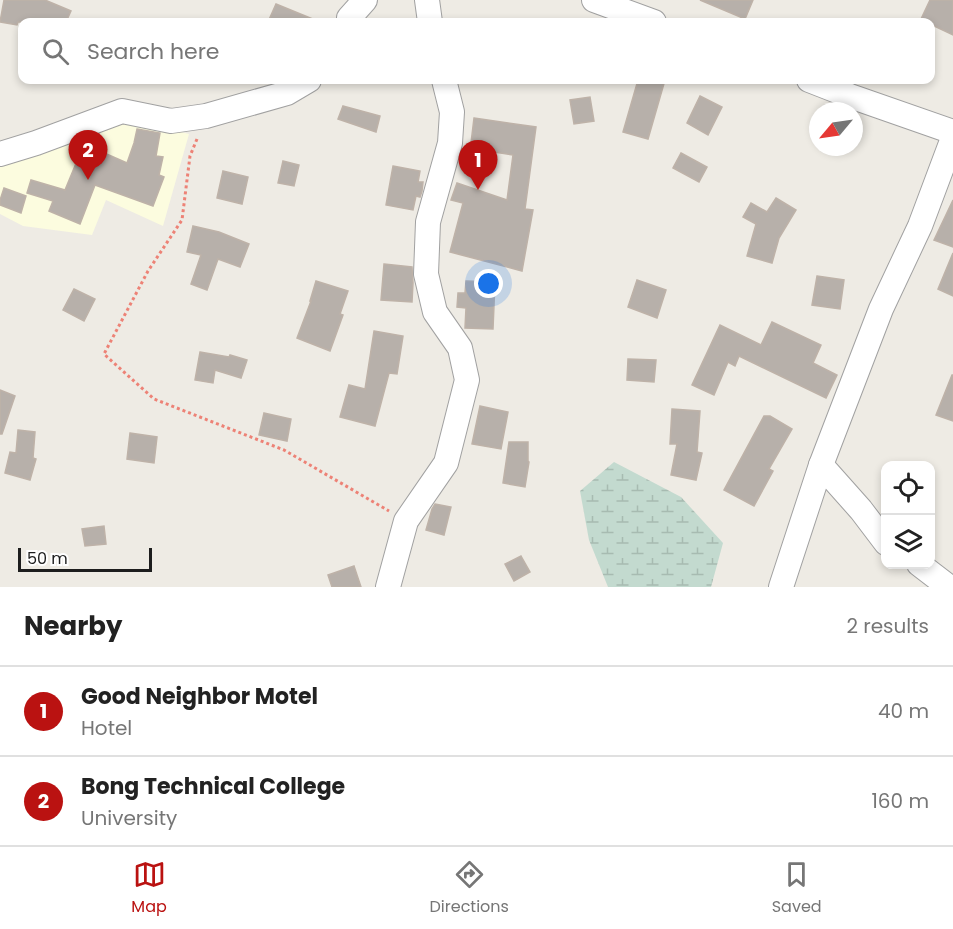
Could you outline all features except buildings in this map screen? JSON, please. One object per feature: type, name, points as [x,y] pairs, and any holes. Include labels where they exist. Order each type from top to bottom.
[{"type":"street","points":[[349,18],[365,0]]},
{"type":"street","points":[[427,0],[429,18]]},
{"type":"street","points":[[594,0],[643,18]]},
{"type":"street","points":[[0,154],[122,111],[171,121],[206,116],[248,106],[287,93],[302,84]]},
{"type":"street","points":[[388,587],[406,521],[446,463],[467,380],[460,348],[435,312],[426,274],[428,222],[450,144],[452,112],[445,84]]},
{"type":"street","points":[[819,84],[953,132]]},
{"type":"street","points":[[781,587],[821,465],[881,309],[920,226],[953,138]]},
{"type":"street","points":[[821,465],[861,510],[881,538]]},
{"type":"street","points":[[926,569],[949,587]]},
{"type":"path","points":[[206,116],[190,156],[182,220],[148,272],[104,354],[154,399],[284,450],[406,521]]},
{"type":"shaded area","points":[[120,117],[189,134],[163,226],[106,200],[92,235],[23,226],[0,214],[0,159]]},
{"type":"green space","points":[[614,462],[681,497],[723,543],[711,587],[608,587],[589,540],[580,491]]},
{"type":"place","name":"Bong Technical College","points":[[88,180]]},
{"type":"place","name":"Good Neighbor Motel","points":[[478,190]]}]
